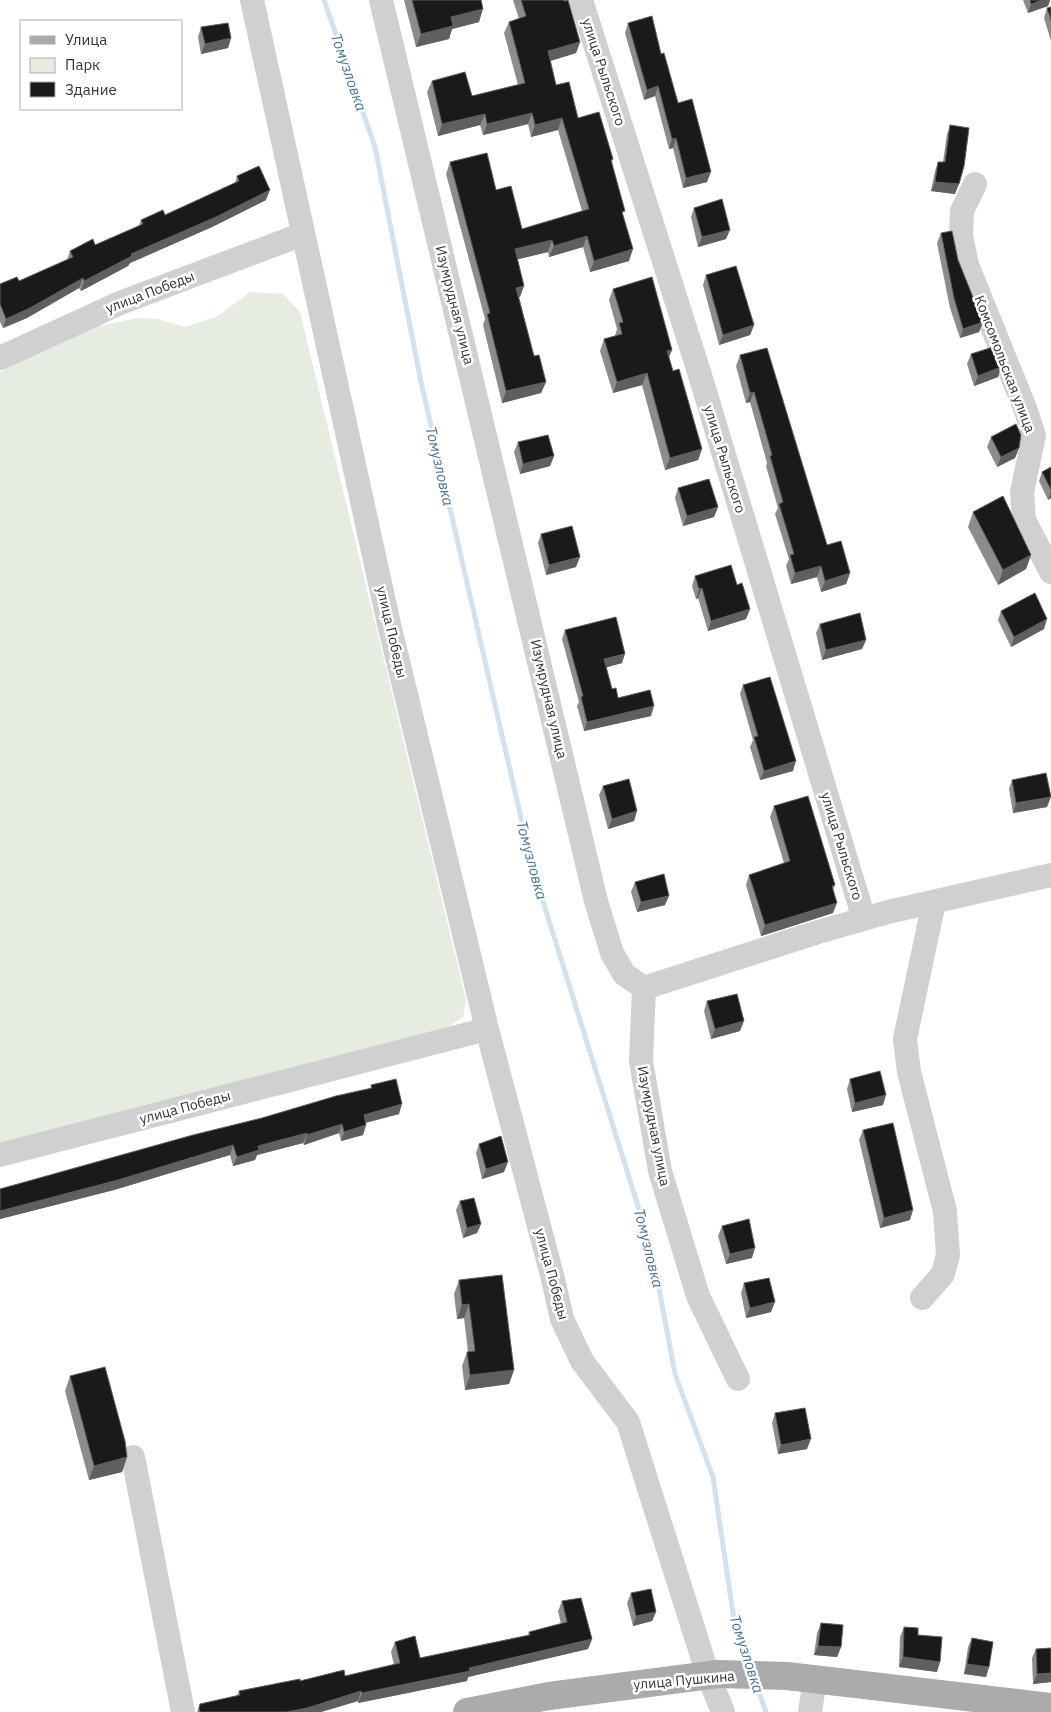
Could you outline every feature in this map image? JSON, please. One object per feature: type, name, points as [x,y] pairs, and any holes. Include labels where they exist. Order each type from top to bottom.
[{"type":"main road","name":"улица Пушкина","points":[[467,1712],[549,1696],[713,1674],[787,1676],[1051,1706]]},
{"type":"street","name":"улица Победы","points":[[252,0],[389,624],[487,1029],[554,1279],[562,1319],[582,1361],[628,1422],[713,1674],[722,1712]]},
{"type":"street","name":"Изумрудная улица","points":[[381,0],[596,901],[612,953],[624,974],[644,988],[641,1061],[660,1171],[698,1296],[738,1379]]},
{"type":"street","name":"улица Рыльского","points":[[581,0],[699,372],[864,919]]},
{"type":"street","name":"Комсомольская улица","points":[[975,184],[962,211],[961,235],[967,264],[1034,435],[1022,492],[1024,520],[1051,572]]},
{"type":"street","name":"улица Победы","points":[[0,358],[120,303],[303,234]]},
{"type":"street","points":[[644,988],[864,919],[1051,875]]},
{"type":"street","points":[[922,1298],[942,1274],[948,1255],[945,1211],[909,1072],[905,1039],[934,902]]},
{"type":"street","name":"улица Победы","points":[[0,1155],[487,1029]]},
{"type":"street","points":[[133,1457],[183,1712]]},
{"type":"street","points":[[810,1712],[815,1679]]},
{"type":"green space","points":[[250,292],[283,294],[300,312],[466,1000],[463,1017],[448,1027],[0,1143],[0,372],[80,330],[137,318],[157,319],[185,327],[218,316]]},
{"type":"building","points":[[412,0],[481,0],[483,9],[451,17],[453,26],[421,34]]},
{"type":"building","points":[[521,0],[568,0],[580,42],[548,51],[556,85],[569,82],[578,118],[599,112],[613,159],[611,160],[625,211],[622,212],[633,249],[594,261],[587,236],[554,246],[552,240],[515,249],[524,286],[516,288],[534,356],[539,355],[546,382],[506,391],[487,314],[490,313],[450,162],[487,153],[496,190],[511,186],[522,229],[589,209],[562,118],[535,125],[532,113],[487,124],[485,114],[442,124],[432,81],[465,72],[472,96],[525,83],[509,22],[526,16]]},
{"type":"building","points":[[1030,0],[1043,0],[1031,4]]},
{"type":"building","points":[[1051,7],[1051,20],[1047,8]]},
{"type":"building","points":[[652,16],[661,54],[664,53],[678,103],[692,99],[711,172],[686,178],[676,138],[672,139],[658,86],[647,90],[628,23]]},
{"type":"building","points":[[228,23],[231,38],[205,44],[201,27]]},
{"type":"building","points":[[950,125],[969,128],[964,166],[959,184],[935,182],[938,162],[945,162]]},
{"type":"building","points":[[259,166],[270,190],[216,217],[131,254],[132,256],[84,281],[83,278],[30,308],[6,319],[0,304],[0,284],[17,277],[19,281],[73,257],[70,251],[93,239],[95,245],[143,224],[141,220],[163,210],[165,215],[239,181],[237,176]]},
{"type":"building","points":[[722,199],[730,230],[702,237],[694,208]]},
{"type":"building","points":[[952,231],[958,260],[983,322],[963,329],[954,298],[941,233]]},
{"type":"building","points":[[736,266],[754,325],[723,335],[706,275]]},
{"type":"building","points":[[652,277],[672,350],[667,351],[673,371],[679,369],[702,449],[670,458],[647,373],[617,382],[604,339],[622,334],[619,323],[623,322],[613,289]]},
{"type":"building","points":[[993,347],[1001,367],[978,376],[971,354]]},
{"type":"building","points":[[767,348],[827,545],[841,541],[850,573],[825,581],[821,566],[795,573],[790,555],[794,554],[779,504],[783,502],[770,456],[772,455],[754,392],[750,393],[740,355]]},
{"type":"building","points":[[1016,424],[1021,435],[1019,448],[1001,457],[991,437]]},
{"type":"building","points":[[548,435],[554,456],[523,464],[518,442]]},
{"type":"building","points":[[1051,467],[1051,490],[1042,472]]},
{"type":"building","points":[[709,479],[718,507],[687,516],[678,488]]},
{"type":"building","points":[[1003,496],[1031,555],[1003,570],[973,512]]},
{"type":"building","points":[[572,526],[580,557],[549,565],[541,534]]},
{"type":"building","points":[[731,565],[737,585],[742,583],[750,609],[711,621],[702,588],[699,589],[695,576]]},
{"type":"building","points":[[1035,593],[1047,619],[1014,637],[1001,611]]},
{"type":"building","points":[[860,613],[866,640],[826,650],[820,624]]},
{"type":"building","points":[[616,617],[625,654],[604,659],[612,689],[616,688],[618,698],[650,690],[654,706],[587,722],[581,697],[583,696],[565,630]]},
{"type":"building","points":[[770,677],[796,761],[764,771],[754,737],[758,736],[743,685]]},
{"type":"building","points":[[1046,773],[1051,797],[1016,803],[1012,780]]},
{"type":"building","points":[[629,779],[637,811],[612,819],[603,786]]},
{"type":"building","points":[[808,796],[835,885],[832,886],[837,903],[765,925],[749,875],[790,861],[774,806]]},
{"type":"building","points":[[664,874],[669,896],[641,902],[635,882]]},
{"type":"building","points":[[737,994],[744,1021],[715,1029],[707,1001]]},
{"type":"building","points":[[880,1071],[886,1095],[855,1103],[850,1079]]},
{"type":"building","points":[[396,1079],[402,1104],[364,1115],[366,1125],[344,1132],[342,1124],[307,1135],[307,1133],[258,1146],[259,1150],[237,1157],[233,1145],[118,1180],[0,1211],[0,1189],[336,1096],[372,1088],[371,1085]]},
{"type":"building","points":[[893,1123],[913,1210],[884,1218],[863,1130]]},
{"type":"building","points":[[501,1136],[508,1162],[486,1169],[479,1144]]},
{"type":"building","points":[[474,1198],[481,1224],[467,1228],[460,1201]]},
{"type":"building","points":[[749,1219],[755,1248],[730,1254],[722,1226]]},
{"type":"building","points":[[502,1275],[514,1370],[470,1375],[467,1352],[475,1351],[469,1304],[462,1305],[459,1280]]},
{"type":"building","points":[[769,1278],[775,1302],[750,1308],[744,1283]]},
{"type":"building","points":[[105,1367],[125,1441],[127,1457],[94,1466],[70,1376]]},
{"type":"building","points":[[805,1408],[811,1439],[781,1445],[775,1413]]},
{"type":"building","points":[[651,1589],[656,1612],[636,1616],[631,1593]]},
{"type":"building","points":[[581,1598],[592,1639],[469,1668],[470,1671],[362,1693],[361,1691],[307,1708],[286,1712],[200,1712],[200,1704],[240,1695],[239,1691],[300,1679],[300,1681],[344,1670],[345,1676],[400,1663],[395,1642],[415,1636],[420,1658],[530,1635],[529,1632],[567,1622],[562,1601]]},
{"type":"building","points":[[821,1623],[843,1625],[841,1647],[818,1646]]},
{"type":"building","points":[[904,1627],[918,1628],[918,1635],[942,1637],[940,1662],[903,1657]]},
{"type":"building","points":[[972,1638],[993,1642],[989,1667],[967,1664]]},
{"type":"building","points":[[1051,1648],[1051,1673],[1037,1674],[1036,1649]]},
{"type":"waterway","name":"Томузловка","points":[[324,0],[375,147],[421,382],[532,866],[652,1251],[675,1374],[713,1477],[735,1627],[749,1667]]},
{"type":"waterway","name":"Томузловка","points":[[756,1684],[766,1712]]}]
